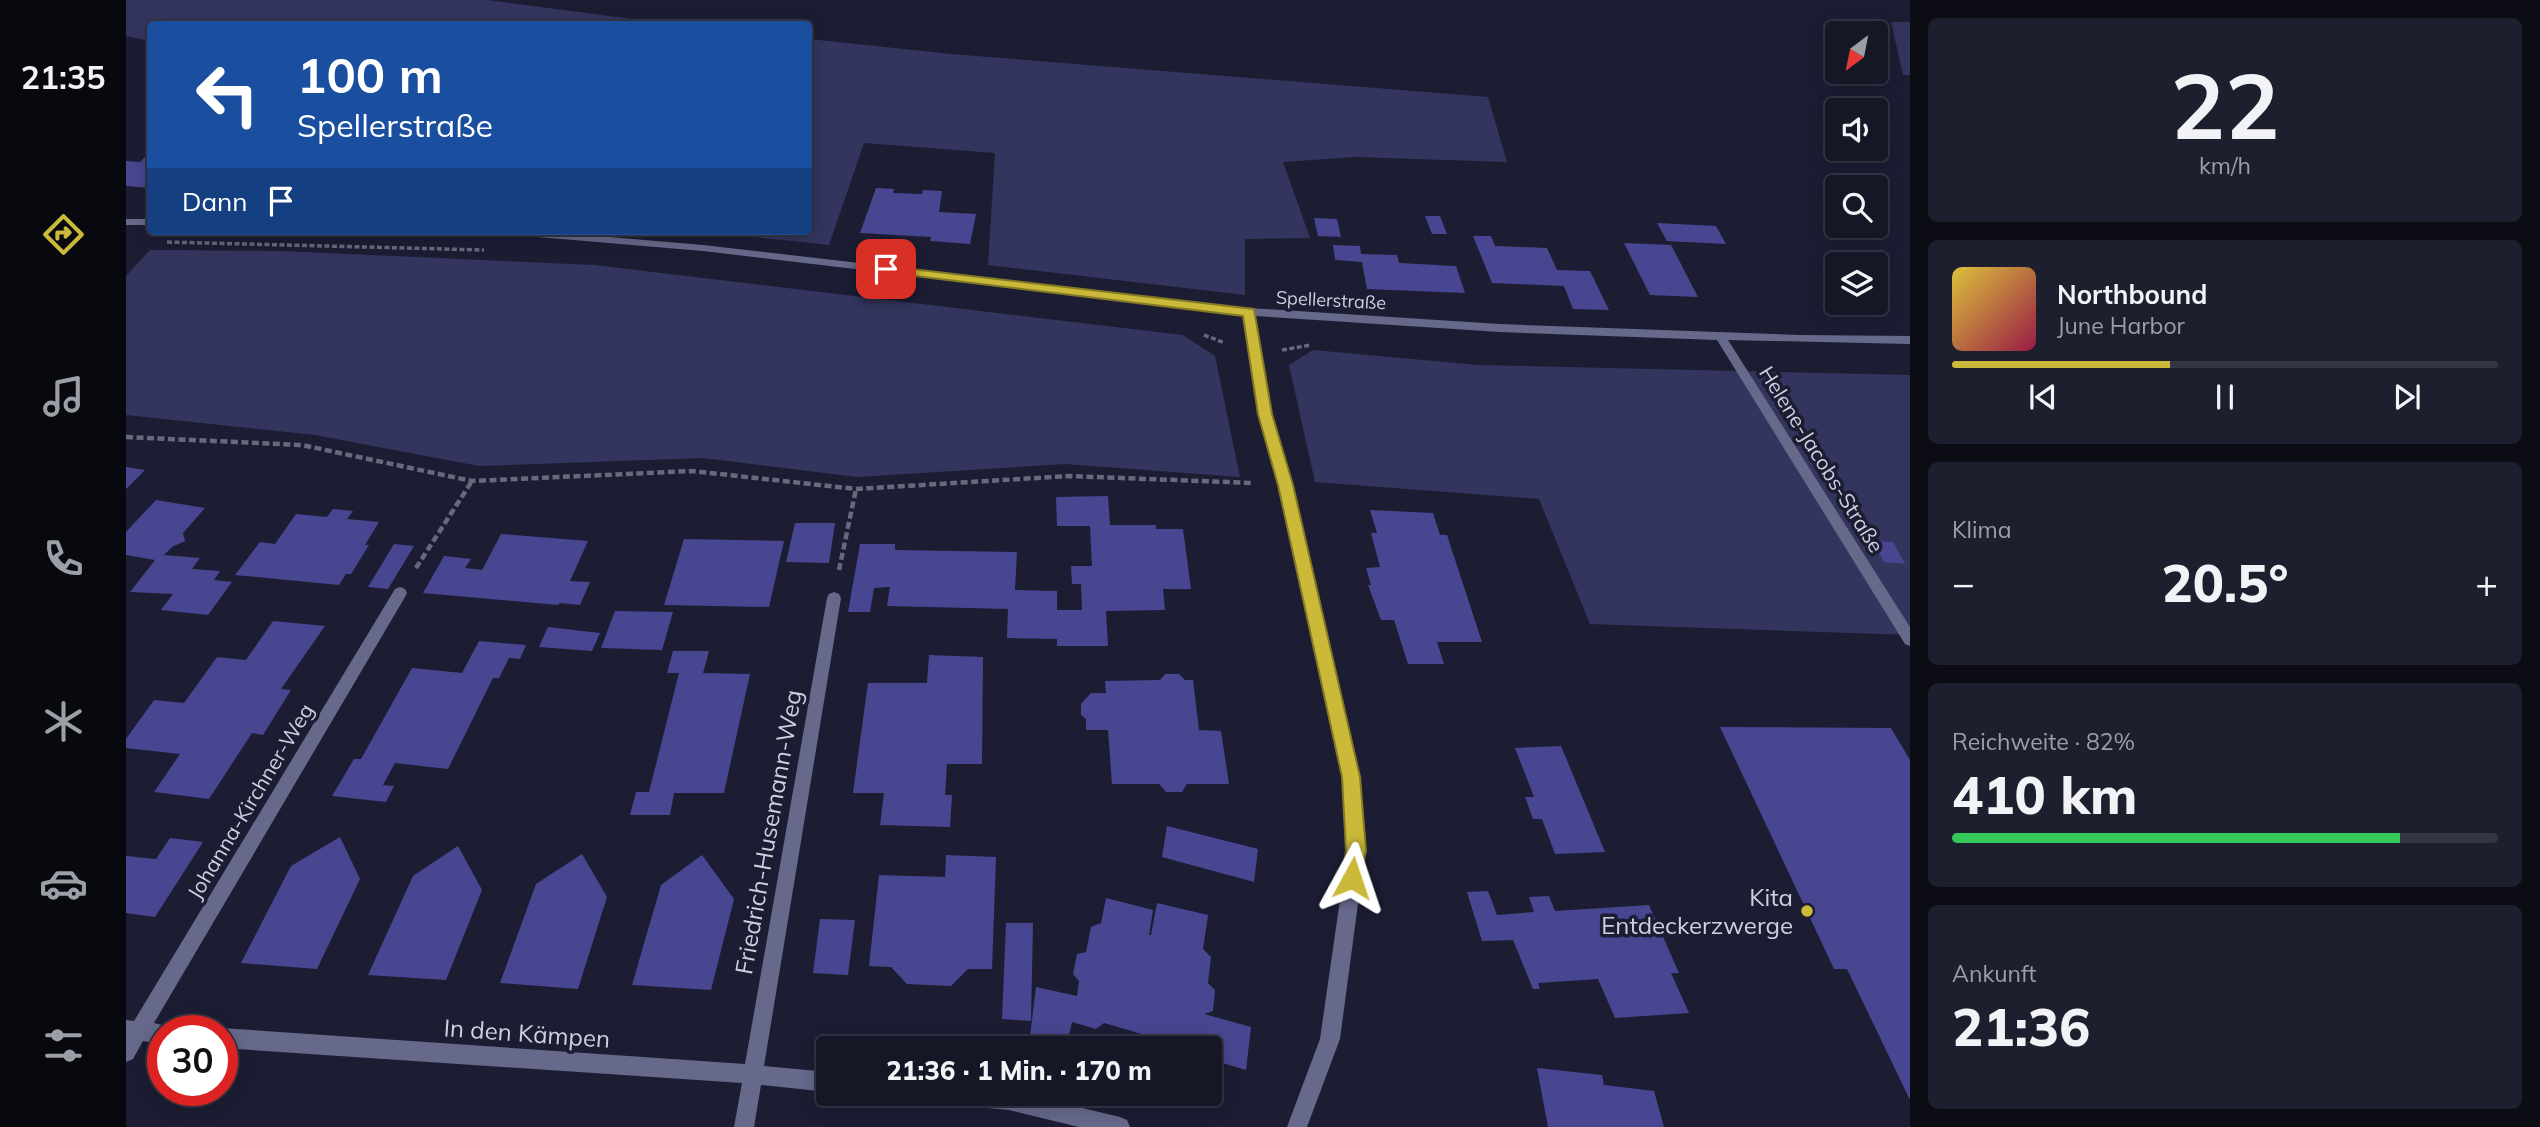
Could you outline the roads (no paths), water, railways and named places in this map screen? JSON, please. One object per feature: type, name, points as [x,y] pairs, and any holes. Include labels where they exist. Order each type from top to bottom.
[{"type":"street","points":[[126,222],[147,222]]},
{"type":"street","name":"Spellerstraße","points":[[549,235],[703,248],[1249,312],[1500,328],[1910,340]]},
{"type":"street","points":[[1249,312],[1265,414],[1286,485],[1351,777],[1356,851],[1331,1039],[1297,1127]]},
{"type":"street","name":"Helene-Jacobs-Straße","points":[[1720,336],[1910,640]]},
{"type":"street","name":"Johanna-Kirchner-Weg","points":[[126,1052],[132,1031],[400,593]]},
{"type":"street","name":"Friedrich-Husemann-Weg","points":[[744,1127],[834,598]]},
{"type":"street","name":"In den Kämpen","points":[[238,1039],[752,1074],[816,1081]]},
{"type":"street","points":[[1033,1106],[1119,1127]]},
{"type":"place","name":"Kita Entdeckerzwerge","points":[[1807,911]]}]
